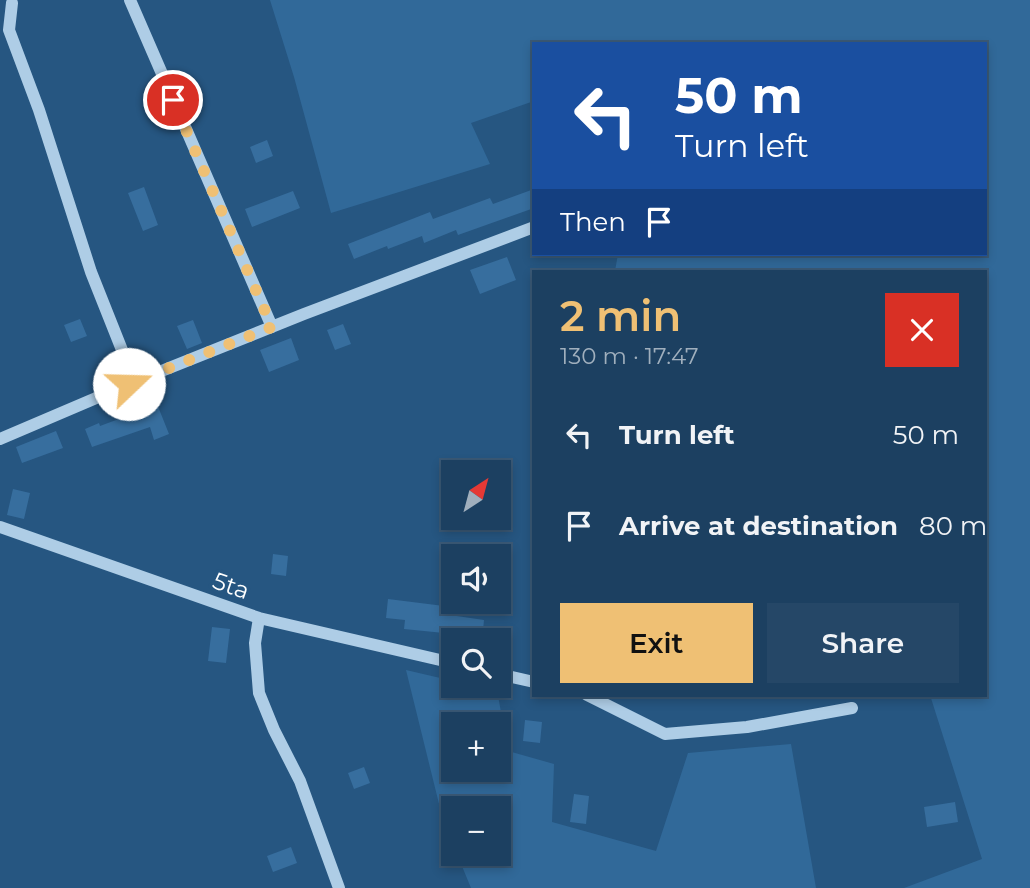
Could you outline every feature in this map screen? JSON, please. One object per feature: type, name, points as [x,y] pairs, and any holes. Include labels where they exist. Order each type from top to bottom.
[{"type":"street","points":[[130,0],[272,327]]},
{"type":"street","points":[[12,3],[9,30],[39,110],[91,272],[122,350],[129,384]]},
{"type":"street","points":[[0,439],[272,327],[532,228]]},
{"type":"street","name":"5ta","points":[[0,527],[259,618],[441,660]]},
{"type":"street","points":[[259,618],[255,643],[258,693],[300,781],[339,888]]},
{"type":"street","points":[[511,677],[532,682]]},
{"type":"street","points":[[591,697],[665,733],[747,727],[852,709]]},
{"type":"shaded area","points":[[270,0],[1030,0],[1030,888],[904,888],[982,859],[931,697],[987,697],[987,270],[615,270],[618,256],[987,256],[987,42],[532,42],[532,102],[471,123],[490,164],[331,213]]},
{"type":"shaded area","points":[[406,670],[441,678],[441,698],[498,698],[501,712],[441,712],[441,782],[511,782],[511,752],[554,764],[552,822],[656,851],[688,753],[791,744],[816,888],[471,888],[462,866],[511,866],[511,796],[441,796],[441,812]]},
{"type":"building","points":[[267,140],[273,156],[256,163],[250,147]]},
{"type":"building","points":[[144,187],[158,225],[143,231],[128,193]]},
{"type":"building","points":[[532,190],[532,209],[458,235],[456,230],[424,243],[422,236],[354,259],[348,244],[430,212],[433,219],[490,198],[493,204]]},
{"type":"building","points":[[293,191],[300,208],[252,227],[245,209]]},
{"type":"building","points":[[507,257],[516,280],[480,294],[470,270]]},
{"type":"building","points":[[80,319],[87,336],[71,342],[64,325]]},
{"type":"building","points":[[193,320],[202,343],[187,349],[177,326]]},
{"type":"building","points":[[343,324],[351,344],[335,350],[327,330]]},
{"type":"building","points":[[291,338],[299,360],[269,372],[260,350]]},
{"type":"building","points":[[155,399],[169,434],[154,440],[150,427],[92,447],[85,429],[143,410],[140,404]]},
{"type":"building","points":[[56,431],[63,448],[22,463],[16,447]]},
{"type":"building","points":[[13,489],[30,493],[24,519],[7,515]]},
{"type":"building","points":[[273,554],[288,556],[286,576],[271,574]]},
{"type":"building","points":[[388,599],[441,606],[441,614],[484,620],[483,628],[441,628],[441,633],[404,629],[405,620],[386,618]]},
{"type":"building","points":[[212,627],[230,629],[226,663],[208,661]]},
{"type":"building","points":[[525,720],[542,722],[540,743],[523,741]]},
{"type":"building","points":[[364,767],[370,783],[354,789],[348,773]]},
{"type":"building","points":[[574,794],[589,796],[586,824],[570,822]]},
{"type":"building","points":[[955,802],[958,822],[927,827],[924,807]]},
{"type":"building","points":[[291,847],[297,863],[273,872],[267,856]]},
{"type":"route","points":[[129,384],[272,327],[173,100]]}]
